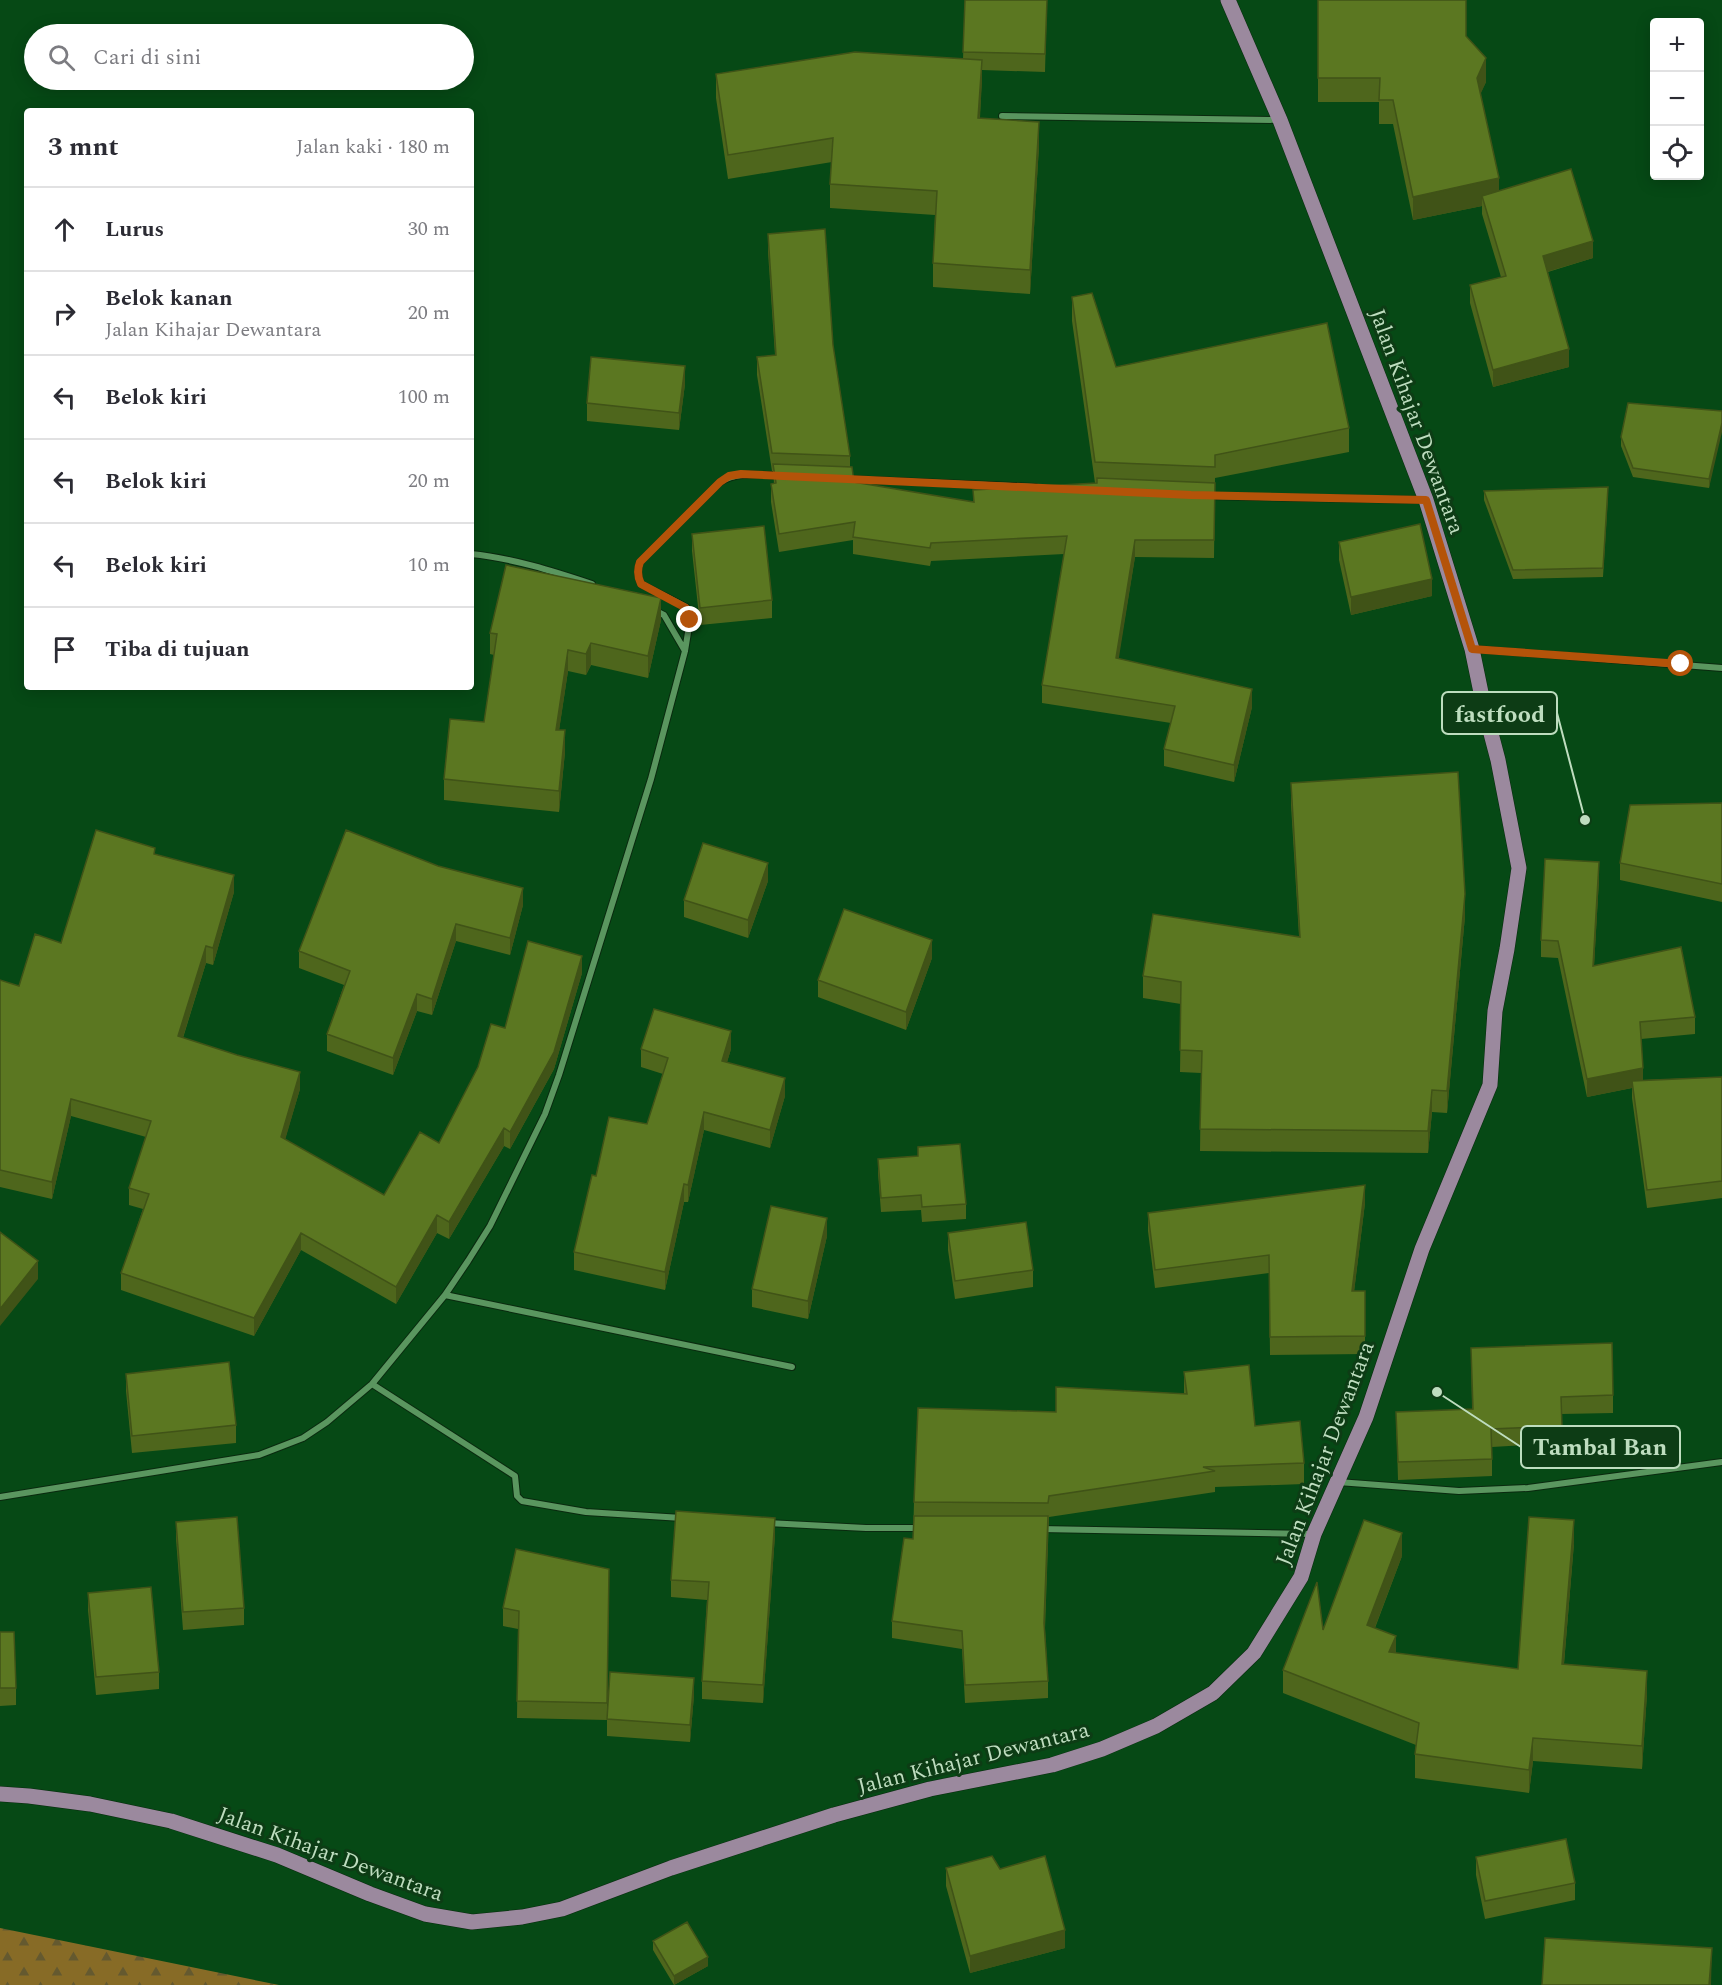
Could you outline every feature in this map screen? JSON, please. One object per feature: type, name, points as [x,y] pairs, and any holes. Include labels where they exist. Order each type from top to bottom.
[{"type":"main road","name":"Jalan Kihajar Dewantara","points":[[0,1794],[90,1804],[171,1821],[277,1855],[425,1914],[472,1922],[522,1917],[562,1909],[670,1868],[834,1815],[930,1789],[1052,1765],[1102,1749],[1156,1726],[1213,1693],[1254,1653],[1301,1577],[1314,1534],[1366,1417],[1422,1249],[1490,1085],[1495,1011],[1519,868],[1498,760],[1472,649],[1426,500],[1280,120],[1228,0]]},
{"type":"street","points":[[1002,116],[1280,120]]},
{"type":"street","points":[[0,1497],[259,1455],[303,1438],[327,1422],[372,1384],[445,1295],[490,1226],[545,1114],[651,779],[685,651],[689,613],[686,608],[641,584],[637,569],[640,562],[720,482],[729,476],[741,474],[789,476]]},
{"type":"street","points":[[837,478],[1038,488]]},
{"type":"street","points":[[1203,496],[1426,500]]},
{"type":"street","points":[[474,554],[561,574],[604,588]]},
{"type":"street","points":[[645,606],[664,615],[685,651]]},
{"type":"street","points":[[1472,649],[1722,668]]},
{"type":"street","points":[[445,1295],[792,1367]]},
{"type":"street","points":[[372,1384],[515,1476],[517,1496],[522,1501],[586,1512],[695,1519]]},
{"type":"street","points":[[1337,1482],[1459,1491],[1528,1488],[1722,1462]]},
{"type":"street","points":[[763,1522],[867,1528],[925,1528]]},
{"type":"street","points":[[1031,1529],[1314,1534]]},
{"type":"green space","points":[[0,1928],[279,1985],[0,1985]]},
{"type":"building","points":[[965,0],[1047,0],[1045,54],[963,52]]},
{"type":"building","points":[[1318,0],[1466,0],[1466,36],[1486,58],[1477,78],[1499,178],[1413,197],[1393,100],[1379,100],[1380,78],[1318,78]]},
{"type":"building","points":[[855,52],[982,60],[978,118],[1039,122],[1030,270],[933,263],[937,191],[830,184],[833,138],[728,155],[716,74]]},
{"type":"building","points":[[1571,169],[1593,241],[1543,256],[1569,349],[1493,370],[1470,285],[1506,276],[1482,196]]},
{"type":"building","points":[[825,229],[833,345],[850,456],[772,453],[757,357],[776,355],[768,234]]},
{"type":"building","points":[[1092,293],[1116,367],[1327,323],[1349,428],[1215,455],[1215,467],[1095,462],[1072,297]]},
{"type":"building","points":[[591,357],[685,366],[679,413],[587,403]]},
{"type":"building","points":[[1628,403],[1722,411],[1722,423],[1709,479],[1633,468],[1621,437]]},
{"type":"building","points":[[773,464],[852,467],[854,482],[974,502],[973,490],[1097,483],[1097,478],[1215,483],[1214,540],[1135,540],[1116,658],[1252,689],[1234,765],[1164,749],[1175,706],[1042,685],[1067,536],[931,543],[930,548],[853,537],[855,522],[779,534],[771,484],[776,483]]},
{"type":"building","points":[[1608,487],[1603,568],[1513,570],[1484,491]]},
{"type":"building","points":[[1420,524],[1432,579],[1351,597],[1339,542]]},
{"type":"building","points":[[764,526],[772,600],[700,608],[692,534]]},
{"type":"building","points":[[506,565],[661,598],[648,656],[591,643],[586,654],[568,650],[556,730],[565,730],[559,791],[444,779],[450,719],[484,722],[497,634],[490,633]]},
{"type":"building","points":[[1458,772],[1465,894],[1447,1091],[1432,1090],[1428,1131],[1200,1129],[1202,1051],[1180,1050],[1181,982],[1143,976],[1153,914],[1300,937],[1291,783]]},
{"type":"building","points":[[1722,803],[1722,884],[1620,863],[1630,805]]},
{"type":"building","points":[[96,830],[155,848],[154,854],[234,875],[213,948],[206,946],[178,1036],[300,1072],[281,1137],[384,1195],[420,1132],[439,1143],[478,1067],[491,1024],[505,1028],[528,941],[582,956],[554,1052],[510,1132],[504,1128],[449,1222],[437,1215],[396,1287],[301,1233],[254,1318],[121,1273],[149,1194],[129,1188],[151,1121],[71,1099],[52,1182],[0,1170],[0,980],[19,986],[35,934],[61,943]]},
{"type":"building","points":[[346,830],[438,866],[523,888],[510,938],[456,924],[432,999],[417,994],[393,1058],[327,1034],[350,971],[299,951]]},
{"type":"building","points":[[703,843],[768,863],[748,920],[684,900]]},
{"type":"building","points":[[1545,859],[1599,862],[1593,966],[1681,947],[1695,1017],[1640,1022],[1643,1068],[1587,1079],[1558,941],[1541,940]]},
{"type":"building","points":[[844,909],[932,940],[906,1012],[818,980]]},
{"type":"building","points":[[654,1009],[731,1031],[722,1061],[785,1078],[770,1130],[704,1112],[688,1185],[684,1184],[665,1272],[574,1252],[592,1175],[596,1176],[609,1117],[647,1124],[668,1058],[641,1049]]},
{"type":"building","points":[[1722,1077],[1722,1181],[1647,1190],[1632,1081]]},
{"type":"building","points":[[960,1144],[966,1204],[922,1207],[921,1195],[881,1198],[878,1159],[918,1156],[918,1147]]},
{"type":"building","points":[[1365,1185],[1352,1291],[1365,1291],[1365,1336],[1270,1337],[1269,1255],[1155,1270],[1148,1213]]},
{"type":"building","points":[[771,1206],[827,1218],[808,1301],[752,1289]]},
{"type":"building","points":[[1026,1222],[1033,1270],[955,1281],[948,1233]]},
{"type":"building","points":[[0,1232],[38,1261],[0,1309]]},
{"type":"building","points":[[1612,1343],[1613,1395],[1561,1397],[1562,1426],[1491,1429],[1492,1459],[1398,1462],[1396,1412],[1473,1409],[1471,1348]]},
{"type":"building","points":[[229,1362],[236,1425],[132,1436],[126,1374]]},
{"type":"building","points":[[1249,1365],[1255,1426],[1300,1421],[1304,1463],[1203,1467],[1215,1471],[1049,1496],[1048,1503],[914,1502],[918,1408],[1056,1412],[1056,1387],[1187,1394],[1184,1372]]},
{"type":"building","points":[[676,1511],[775,1518],[763,1685],[702,1681],[709,1582],[671,1580]]},
{"type":"building","points":[[914,1516],[1048,1516],[1044,1623],[1048,1681],[965,1685],[962,1631],[892,1621],[904,1538],[913,1539]]},
{"type":"building","points":[[237,1517],[244,1608],[183,1612],[176,1522]]},
{"type":"building","points":[[1529,1517],[1574,1520],[1562,1664],[1647,1671],[1642,1746],[1533,1738],[1529,1770],[1415,1754],[1419,1723],[1283,1670],[1317,1582],[1323,1630],[1364,1520],[1402,1533],[1367,1625],[1396,1636],[1389,1652],[1518,1669]]},
{"type":"building","points":[[516,1549],[609,1569],[607,1703],[517,1701],[519,1611],[503,1608]]},
{"type":"building","points":[[151,1587],[159,1672],[96,1677],[88,1593]]},
{"type":"building","points":[[0,1632],[14,1632],[16,1688],[0,1688]]},
{"type":"building","points":[[610,1672],[694,1678],[690,1725],[607,1719]]},
{"type":"building","points":[[1566,1839],[1575,1883],[1485,1901],[1476,1857]]},
{"type":"building","points":[[992,1856],[1000,1869],[1045,1856],[1065,1930],[970,1956],[946,1868]]},
{"type":"building","points":[[687,1922],[708,1957],[674,1976],[653,1941]]},
{"type":"building","points":[[1545,1938],[1712,1948],[1709,1985],[1542,1985]]},
{"type":"place","name":"fastfood","points":[[1585,820]]},
{"type":"place","name":"Tambal Ban","points":[[1437,1392]]},
{"type":"route","points":[[690,620],[686,608],[641,584],[637,569],[640,562],[720,482],[729,476],[741,474],[1191,495],[1426,500],[1472,649],[1681,664]]}]
